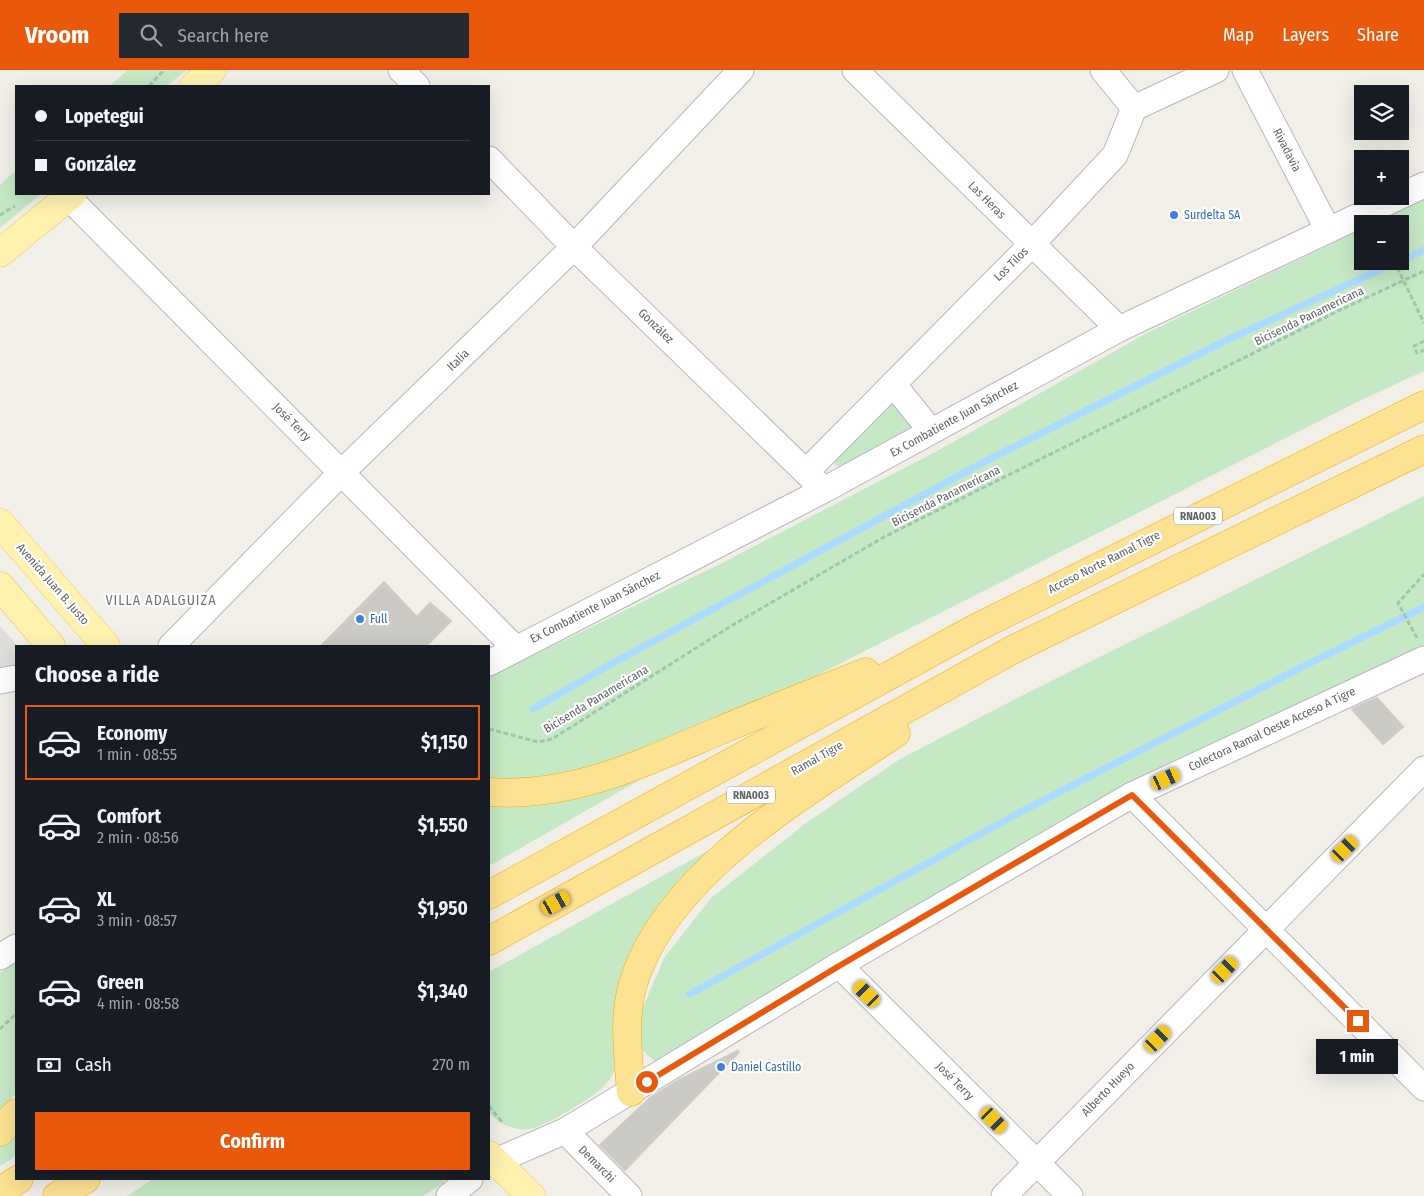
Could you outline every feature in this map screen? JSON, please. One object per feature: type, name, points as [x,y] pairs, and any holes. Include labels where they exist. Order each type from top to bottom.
[{"type":"highway","name":"Acceso Norte Ramal Tigre","points":[[974,629],[1424,405]]},
{"type":"highway","name":"RNA003","points":[[1014,649],[1424,450]]},
{"type":"highway","points":[[490,792],[532,793],[554,790],[582,784],[629,769],[788,702],[974,629]]},
{"type":"highway","name":"RNA003","points":[[490,894],[974,629]]},
{"type":"highway","points":[[631,1092],[627,1029],[629,1003],[636,975],[664,920],[680,901],[719,861],[772,817],[910,724],[1014,649]]},
{"type":"highway","name":"Ramal Tigre","points":[[490,939],[1014,649]]},
{"type":"highway","points":[[0,1132],[15,1114]]},
{"type":"highway","points":[[0,1191],[17,1180]]},
{"type":"highway","points":[[57,1196],[84,1180]]},
{"type":"main road","points":[[195,85],[212,70]]},
{"type":"main road","points":[[0,253],[70,196]]},
{"type":"main road","name":"Avenida Juan B. Justo","points":[[0,523],[99,644]]},
{"type":"main road","points":[[0,586],[50,645]]},
{"type":"main road","points":[[490,1160],[510,1196]]},
{"type":"main road","points":[[490,1160],[531,1196]]},
{"type":"street","points":[[401,70],[416,85]]},
{"type":"street","name":"Italia","points":[[172,645],[342,472],[574,247],[741,70]]},
{"type":"street","name":"Las Heras","points":[[855,70],[1119,328]]},
{"type":"street","points":[[1103,70],[1134,108],[1216,70]]},
{"type":"street","name":"Rivadavia","points":[[1245,70],[1328,230]]},
{"type":"street","name":"Los Tilos","points":[[806,472],[1032,244],[1115,155],[1134,108]]},
{"type":"street","name":"González","points":[[490,160],[574,247],[824,490]]},
{"type":"street","name":"Ex Combatiente Juan Sánchez","points":[[490,662],[824,490],[1119,328],[1424,185]]},
{"type":"street","name":"José Terry","points":[[70,196],[515,648]]},
{"type":"street","points":[[893,384],[932,431]]},
{"type":"street","name":"Colectora Ramal Oeste Acceso A Tigre","points":[[490,1160],[564,1132],[839,966],[1132,795],[1424,659]]},
{"type":"street","points":[[0,681],[15,678]]},
{"type":"street","name":"Alberto Hueyo","points":[[1004,1196],[1424,769]]},
{"type":"street","points":[[1132,795],[1424,1088]]},
{"type":"street","points":[[0,957],[15,948]]},
{"type":"street","name":"José Terry","points":[[839,966],[1070,1196]]},
{"type":"street","name":"Demarchi","points":[[564,1132],[630,1196]]},
{"type":"street","points":[[449,1196],[469,1180]]},
{"type":"path","points":[[150,85],[164,70]]},
{"type":"path","points":[[1398,270],[1424,323]]},
{"type":"path","name":"Bicisenda Panamericana","points":[[490,729],[538,742],[552,739],[731,626],[884,537],[1342,309],[1424,271]]},
{"type":"path","points":[[1424,342],[1414,346],[1417,353],[1424,350]]},
{"type":"path","points":[[1410,625],[1398,603],[1424,574]]},
{"type":"path","points":[[0,1030],[15,1015]]},
{"type":"path","points":[[490,1107],[502,1122]]},
{"type":"shaded area","points":[[0,626],[17,645],[15,645],[15,665],[0,668]]},
{"type":"green space","points":[[128,70],[186,70],[168,85],[111,85]]},
{"type":"green space","points":[[15,171],[15,195],[40,195],[0,228],[0,185]]},
{"type":"green space","points":[[1424,199],[1424,371],[1355,403],[788,690],[663,742],[572,774],[515,781],[490,779],[490,677],[724,562],[939,450],[1147,333],[1354,233],[1354,270],[1409,270],[1409,215],[1391,215]]},
{"type":"green space","points":[[897,397],[918,424],[841,467],[835,465],[835,459]]},
{"type":"green space","points":[[1424,496],[1424,650],[657,1063],[642,1050],[638,1019],[664,958],[711,898],[806,823],[900,759],[1031,691]]},
{"type":"green space","points":[[643,774],[636,782],[490,865],[490,806]]},
{"type":"green space","points":[[756,824],[670,907],[618,1063],[607,1083],[573,1108],[534,1128],[522,1129],[509,1126],[498,1121],[490,1114],[490,971]]},
{"type":"green space","points":[[15,963],[15,1094],[0,1112],[0,973]]},
{"type":"green space","points":[[15,1125],[15,1157],[0,1166],[0,1142]]},
{"type":"green space","points":[[151,1180],[444,1180],[443,1183],[423,1196],[127,1196]]},
{"type":"building","points":[[384,581],[417,616],[430,602],[452,621],[428,645],[321,645]]},
{"type":"building","points":[[1377,697],[1404,727],[1383,745],[1351,709]]},
{"type":"building","points":[[738,1050],[740,1052],[625,1171],[599,1145],[650,1097],[679,1079]]},
{"type":"waterway","points":[[1409,257],[1424,250]]},
{"type":"waterway","points":[[533,709],[604,668],[982,463],[1227,340],[1379,270]]},
{"type":"waterway","points":[[690,994],[1015,815],[1304,666],[1424,607]]},
{"type":"place","name":"Surdelta SA","points":[[1174,215]]},
{"type":"place","name":"Full","points":[[360,619]]},
{"type":"place","name":"Daniel Castillo","points":[[721,1067]]},
{"type":"district","name":"VILLA ADALGUIZA","points":[[161,600]]},
{"type":"route","points":[[647,1082],[839,966],[1132,795],[1358,1021]]}]
